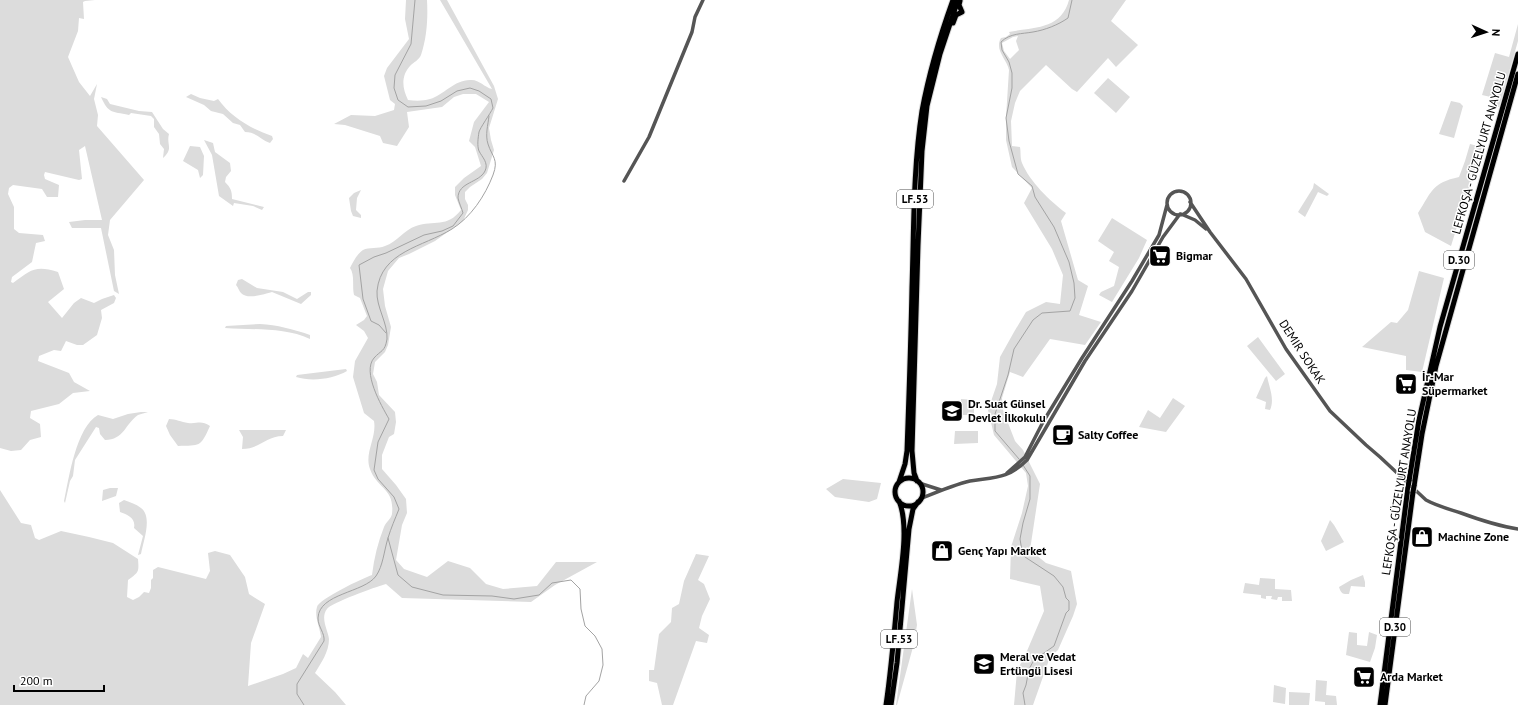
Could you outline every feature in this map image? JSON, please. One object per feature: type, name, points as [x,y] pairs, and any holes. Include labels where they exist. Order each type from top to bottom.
[{"type":"highway","name":"LF.53","points":[[886,705],[892,664],[903,541],[904,518],[895,493],[896,486],[906,464],[907,451],[913,233],[920,125],[939,40],[953,0]]},
{"type":"highway","name":"LF.53","points":[[891,705],[897,663],[909,529],[913,509],[919,500],[922,491],[914,468],[912,451],[922,151],[927,106],[940,54],[959,0]]},
{"type":"highway","points":[[927,106],[956,15],[962,12],[959,5],[959,0]]},
{"type":"highway","name":"LEFKOŞA - GÜZELYURT ANAYOLU","points":[[1385,705],[1419,420],[1440,327],[1518,54]]},
{"type":"highway","name":"LEFKOŞA - GÜZELYURT ANAYOLU","points":[[1380,705],[1406,507],[1423,426],[1439,354],[1518,74]]},
{"type":"highway","points":[[899,482],[906,478],[914,479],[918,482]]},
{"type":"highway","points":[[899,502],[904,505],[909,505],[919,500]]},
{"type":"street","points":[[624,180],[648,137],[692,32],[695,17],[702,0]]},
{"type":"street","points":[[919,500],[941,490],[970,481],[989,479],[1005,475],[1017,467],[1026,458],[1085,361],[1132,291],[1166,232],[1180,214],[1189,209],[1190,202],[1186,193],[1179,191],[1170,195],[1159,235],[1151,250],[1043,422],[1026,458]]},
{"type":"street","name":"DEMIR SOKAK","points":[[1190,202],[1194,210],[1246,280],[1286,349],[1330,411],[1426,500],[1439,506],[1494,524],[1518,529]]},
{"type":"street","points":[[1167,205],[1170,211],[1180,214]]},
{"type":"street","name":"DEMIR SOKAK","points":[[1180,214],[1195,220],[1210,232]]},
{"type":"street","points":[[918,482],[941,490]]},
{"type":"shaded area","points":[[0,0],[95,0],[83,2],[84,19],[79,18],[78,31],[68,57],[79,82],[90,96],[97,84],[94,99],[98,115],[97,126],[144,180],[110,220],[108,235],[114,250],[115,275],[119,294],[114,291],[101,228],[72,228],[69,222],[102,220],[85,146],[79,150],[82,179],[79,180],[45,172],[45,179],[59,185],[58,197],[47,197],[42,189],[13,185],[9,188],[8,194],[14,207],[14,229],[19,233],[43,235],[45,241],[36,243],[32,262],[12,277],[11,282],[13,283],[29,272],[38,269],[58,272],[64,289],[48,302],[62,318],[74,303],[81,298],[94,303],[114,295],[116,298],[114,303],[101,310],[102,318],[97,335],[83,345],[77,345],[66,341],[61,351],[54,350],[39,356],[38,361],[69,373],[74,382],[90,391],[73,393],[59,404],[31,411],[30,418],[40,424],[41,437],[30,440],[21,450],[11,451],[0,448]]},
{"type":"shaded area","points":[[406,0],[427,0],[426,34],[421,55],[407,70],[403,82],[408,100],[419,101],[430,99],[459,82],[470,80],[479,82],[492,89],[440,0],[447,0],[494,86],[498,99],[489,128],[494,150],[487,173],[482,179],[465,192],[468,210],[463,221],[435,241],[399,258],[388,271],[383,289],[385,306],[391,327],[388,345],[385,352],[375,362],[373,374],[377,382],[379,395],[395,412],[396,422],[394,434],[389,437],[382,455],[382,469],[406,499],[407,513],[402,525],[396,560],[404,569],[427,577],[448,561],[470,568],[486,584],[503,589],[537,586],[556,562],[597,562],[555,585],[531,602],[402,598],[386,584],[354,595],[330,606],[324,616],[329,644],[315,673],[346,705],[0,705],[0,490],[21,523],[31,525],[35,538],[39,540],[61,531],[113,543],[138,559],[138,571],[128,580],[127,597],[133,600],[144,592],[149,593],[151,588],[151,580],[153,578],[153,570],[158,567],[206,579],[210,571],[208,553],[215,551],[230,555],[245,577],[249,594],[265,604],[251,643],[248,686],[296,668],[303,654],[308,658],[321,637],[316,614],[317,607],[320,603],[342,589],[372,575],[378,544],[384,527],[392,514],[392,505],[391,499],[385,489],[373,476],[370,469],[369,451],[374,433],[374,421],[364,413],[353,377],[355,361],[368,338],[364,331],[356,325],[367,316],[360,298],[354,295],[352,271],[350,268],[357,256],[363,250],[382,247],[389,244],[416,226],[445,221],[456,216],[461,210],[455,195],[455,187],[464,178],[481,166],[475,147],[469,141],[474,122],[489,102],[476,94],[463,94],[454,97],[442,107],[407,112],[409,127],[397,146],[383,143],[380,136],[345,125],[334,124],[351,115],[375,116],[394,110],[395,104],[390,100],[384,76],[387,68],[409,39],[405,19]]},
{"type":"shaded area","points":[[1069,0],[1126,0],[1111,21],[1138,45],[1116,67],[1108,58],[1077,92],[1046,65],[1020,91],[1015,103],[1011,121],[1012,146],[1020,147],[1021,161],[1030,177],[1041,191],[1066,213],[1061,221],[1078,280],[1088,286],[1079,315],[1101,322],[1085,345],[1050,339],[1023,377],[1010,372],[1002,398],[1003,410],[1015,441],[1023,450],[1040,484],[1030,550],[1046,563],[1071,571],[1077,604],[1058,650],[1050,657],[1033,705],[1014,705],[1017,671],[1044,611],[1040,586],[1010,579],[1011,547],[1022,513],[1028,486],[1026,473],[994,435],[988,410],[997,384],[1000,357],[1026,312],[1046,302],[1060,304],[1063,275],[1052,249],[1024,203],[1032,188],[1012,167],[1006,140],[1009,70],[1000,50],[999,42],[1001,38],[1010,34],[1009,32],[1036,28],[1053,22],[1060,17]],"holes":[[[1018,36],[1016,41],[1019,50],[1010,59],[1004,51],[1002,43]]]},
{"type":"shaded area","points":[[1518,24],[1518,41],[1499,107],[1492,107],[1495,98],[1482,95],[1495,53],[1509,57]]},
{"type":"shaded area","points":[[1108,78],[1130,97],[1116,113],[1094,93]]},
{"type":"shaded area","points":[[191,94],[200,98],[214,101],[218,99],[235,117],[249,126],[272,136],[273,139],[270,143],[255,134],[245,132],[240,125],[233,123],[223,114],[211,111],[204,105],[186,97]]},
{"type":"shaded area","points":[[101,97],[107,99],[110,104],[139,111],[152,112],[163,129],[169,134],[169,149],[166,155],[163,158],[164,149],[160,144],[159,134],[154,127],[154,119],[151,116],[131,113],[129,115],[111,111]]},
{"type":"shaded area","points":[[1451,101],[1460,103],[1463,106],[1454,138],[1439,134]]},
{"type":"shaded area","points":[[204,140],[213,143],[215,152],[230,163],[231,171],[226,177],[225,182],[231,190],[232,199],[264,207],[262,210],[253,206],[234,203],[233,206],[219,196],[212,155]]},
{"type":"shaded area","points":[[1470,144],[1482,147],[1451,246],[1425,232],[1418,213],[1430,194],[1438,185],[1450,179],[1459,177]]},
{"type":"shaded area","points":[[190,146],[200,147],[204,156],[203,175],[200,178],[198,170],[183,161]]},
{"type":"shaded area","points":[[1314,183],[1329,194],[1327,196],[1318,192],[1305,217],[1298,212],[1313,188]]},
{"type":"shaded area","points":[[361,190],[357,198],[356,210],[361,215],[361,218],[353,216],[349,198],[354,193]]},
{"type":"shaded area","points":[[1112,218],[1147,240],[1139,258],[1112,302],[1099,295],[1101,292],[1114,286],[1119,267],[1109,261],[1114,252],[1098,241]]},
{"type":"shaded area","points":[[1419,271],[1444,278],[1422,372],[1406,370],[1406,356],[1362,347],[1391,322],[1397,323],[1408,310]]},
{"type":"shaded area","points":[[242,279],[257,288],[283,292],[297,299],[308,292],[311,292],[311,295],[301,304],[272,292],[256,296],[247,296],[241,293],[236,285],[238,280]]},
{"type":"shaded area","points":[[260,324],[279,326],[297,331],[310,335],[310,339],[290,332],[225,328],[226,326]]},
{"type":"shaded area","points":[[1258,337],[1285,374],[1276,381],[1247,346]]},
{"type":"shaded area","points":[[346,369],[347,371],[329,378],[302,379],[296,377],[297,375]]},
{"type":"shaded area","points":[[1267,376],[1272,397],[1270,410],[1265,409],[1266,402],[1256,398]]},
{"type":"shaded area","points":[[1173,398],[1185,406],[1166,432],[1139,427],[1148,410],[1160,418]]},
{"type":"shaded area","points":[[961,399],[974,400],[974,415],[960,415]]},
{"type":"shaded area","points":[[148,412],[138,415],[120,434],[111,439],[105,440],[100,434],[99,428],[96,427],[75,460],[73,476],[70,481],[65,503],[64,501],[71,467],[79,441],[90,421],[98,415],[113,419],[128,414]]},
{"type":"shaded area","points":[[169,419],[188,423],[202,423],[210,426],[204,438],[198,444],[191,446],[178,446],[170,435],[166,426]]},
{"type":"shaded area","points":[[239,430],[286,430],[283,436],[272,438],[254,447],[242,449],[243,437]]},
{"type":"shaded area","points":[[955,431],[978,431],[978,443],[954,444]]},
{"type":"shaded area","points":[[843,479],[881,483],[877,499],[869,502],[835,497],[826,489]]},
{"type":"shaded area","points":[[118,488],[116,496],[102,501],[103,490]]},
{"type":"shaded area","points":[[124,500],[135,504],[145,512],[147,523],[145,537],[141,554],[138,555],[143,536],[134,528],[133,519],[120,512],[119,503]]},
{"type":"shaded area","points":[[1330,520],[1344,542],[1326,551],[1321,541]]},
{"type":"shaded area","points":[[696,554],[709,556],[698,580],[704,584],[710,599],[702,616],[699,628],[709,635],[707,643],[696,641],[673,705],[662,705],[657,683],[649,681],[649,670],[654,670],[659,634],[671,622],[672,608],[679,604],[684,581]]},
{"type":"shaded area","points":[[1363,575],[1365,587],[1351,586],[1349,594],[1344,594],[1341,592],[1339,587]]},
{"type":"shaded area","points":[[1260,578],[1275,579],[1275,589],[1291,590],[1292,601],[1282,601],[1282,597],[1278,597],[1277,600],[1271,599],[1272,596],[1266,596],[1266,599],[1261,598],[1261,595],[1243,593],[1245,583],[1259,585]]},
{"type":"shaded area","points":[[912,589],[917,625],[913,647],[896,705]]},
{"type":"shaded area","points":[[1349,632],[1357,633],[1357,645],[1367,646],[1369,632],[1377,635],[1375,648],[1370,662],[1346,655]]},
{"type":"shaded area","points":[[1316,680],[1327,681],[1326,695],[1336,696],[1337,705],[1325,705],[1325,702],[1315,701]]},
{"type":"shaded area","points":[[1274,685],[1286,688],[1285,704],[1273,702]]},
{"type":"shaded area","points":[[1289,692],[1310,693],[1309,705],[1289,705]]},
{"type":"waterway","points":[[386,333],[379,325],[371,321],[363,299],[359,265],[424,235],[442,231],[453,226],[463,213],[458,198],[461,189],[478,178],[485,171],[486,163],[478,149],[478,137],[480,130],[493,108],[491,99],[479,91],[470,88],[457,91],[441,101],[426,106],[408,107],[398,100],[394,88],[395,75],[411,44],[415,0]]},
{"type":"waterway","points":[[1019,459],[995,431],[995,414],[1008,375],[1014,349],[1033,320],[1042,313],[1070,311],[1075,298],[1074,283],[1069,262],[1054,227],[1035,197],[1032,186],[1018,174],[1009,141],[1006,118],[1012,88],[1012,73],[1009,62],[1002,50],[1001,42],[1012,35],[1042,30],[1064,21],[1068,18],[1072,0]]},
{"type":"waterway","points":[[304,705],[297,694],[297,684],[324,641],[318,621],[320,610],[326,603],[334,598],[370,582],[376,576],[380,568],[389,534],[399,509],[394,497],[378,479],[374,470],[378,442],[389,419],[374,388],[370,371],[374,358],[384,349],[387,339],[386,327],[377,297],[380,278],[386,267],[405,252],[441,235],[459,224],[482,198],[495,170],[494,158],[487,141],[489,116]]},
{"type":"waterway","points":[[1023,465],[1030,476],[1030,499],[1020,539],[1022,551],[1025,557],[1054,576],[1063,587],[1066,598],[1069,601],[1069,610],[1066,613],[1054,646],[1034,660],[1029,669],[1023,693],[1025,705]]},
{"type":"waterway","points":[[388,538],[398,575],[412,587],[443,595],[492,596],[514,599],[539,595],[552,583],[571,580],[580,589],[581,609],[585,626],[595,636],[602,649],[603,665],[599,681],[586,696],[584,705]]},
{"type":"place","name":"Bigmar","points":[[1160,256]]},
{"type":"place","name":"İr-Mar Süpermarket","points":[[1406,384]]},
{"type":"place","name":"Dr. Suat Günsel Devlet İlkokulu","points":[[952,411]]},
{"type":"place","name":"Salty Coffee","points":[[1063,435]]},
{"type":"place","name":"Machine Zone","points":[[1422,537]]},
{"type":"place","name":"Genç Yapı Market","points":[[942,551]]},
{"type":"place","name":"Meral ve Vedat Ertüngü Lisesi","points":[[984,664]]},
{"type":"place","name":"Arda Market","points":[[1364,677]]}]
